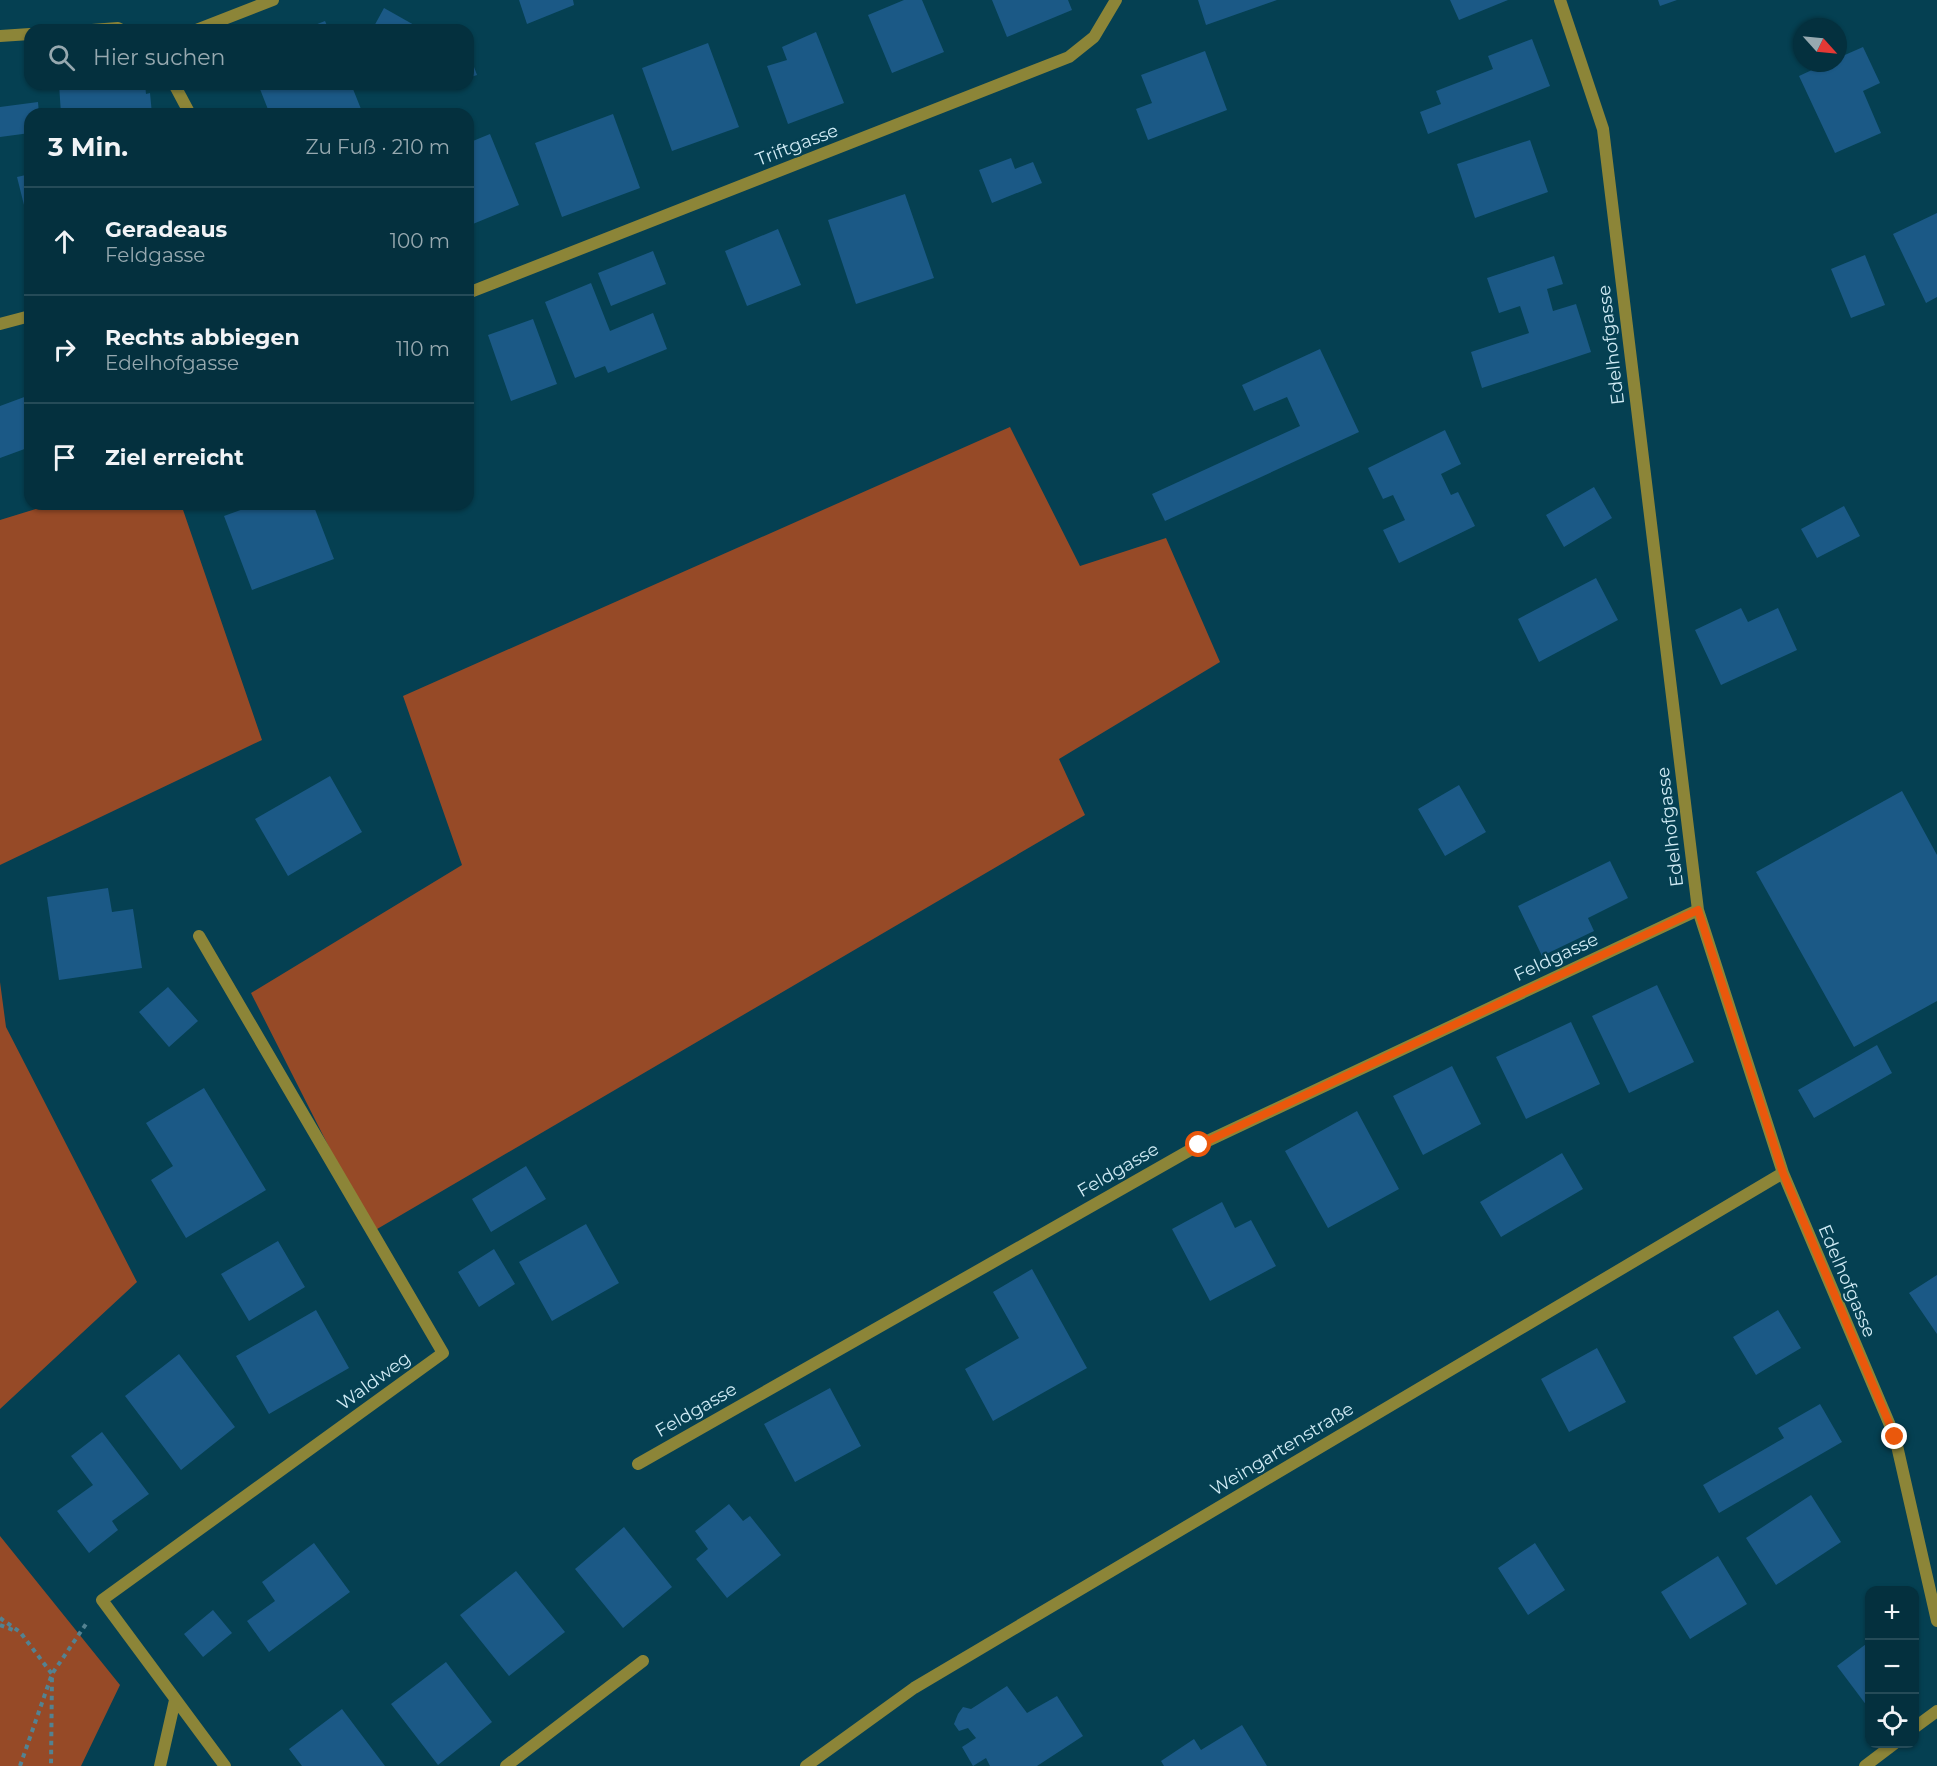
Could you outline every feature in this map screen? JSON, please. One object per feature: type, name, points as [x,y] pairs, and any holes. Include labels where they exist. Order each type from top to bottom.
[{"type":"street","points":[[211,24],[273,0]]},
{"type":"street","name":"Triftgasse","points":[[474,291],[1069,57],[1094,37],[1116,0]]},
{"type":"street","name":"Edelhofgasse","points":[[1560,0],[1603,129],[1698,910],[1783,1173],[1895,1437],[1937,1621]]},
{"type":"street","points":[[0,36],[24,34]]},
{"type":"street","points":[[177,90],[187,108]]},
{"type":"street","points":[[0,324],[24,318]]},
{"type":"street","name":"Feldgasse","points":[[638,1464],[1199,1145],[1698,910]]},
{"type":"street","name":"Waldweg","points":[[102,1600],[443,1353],[199,936]]},
{"type":"street","name":"Weingartenstraße","points":[[806,1766],[914,1688],[1783,1173]]},
{"type":"street","points":[[102,1600],[225,1766]]},
{"type":"street","points":[[506,1766],[643,1661]]},
{"type":"street","points":[[160,1766],[175,1701]]},
{"type":"street","points":[[1919,1724],[1937,1711]]},
{"type":"street","points":[[1865,1766],[1888,1748]]},
{"type":"path","points":[[20,1766],[52,1674],[102,1600]]},
{"type":"path","points":[[0,1618],[20,1632],[52,1674],[51,1766]]},
{"type":"path","points":[[0,1625],[20,1632]]},
{"type":"shaded area","points":[[1010,427],[1080,566],[1166,538],[1220,662],[1059,759],[1085,815],[372,1232],[251,993],[462,865],[403,696]]},
{"type":"shaded area","points":[[32,510],[183,510],[262,740],[0,865],[0,520]]},
{"type":"shaded area","points":[[0,982],[6,1027],[137,1282],[0,1409]]},
{"type":"shaded area","points":[[0,1536],[120,1685],[81,1766],[0,1766]]},
{"type":"building","points":[[519,0],[573,0],[574,5],[527,24]]},
{"type":"building","points":[[904,0],[922,0],[944,52],[892,73],[868,15]]},
{"type":"building","points":[[992,0],[1068,0],[1072,10],[1007,37]]},
{"type":"building","points":[[1198,0],[1277,0],[1206,25]]},
{"type":"building","points":[[1450,0],[1508,0],[1459,20]]},
{"type":"building","points":[[1658,0],[1677,0],[1660,6]]},
{"type":"building","points":[[384,8],[412,24],[375,24]]},
{"type":"building","points":[[816,32],[844,103],[788,124],[767,66],[787,60],[782,47]]},
{"type":"building","points":[[1532,39],[1550,86],[1428,134],[1420,112],[1441,104],[1436,91],[1493,69],[1488,56]]},
{"type":"building","points":[[708,43],[739,127],[672,151],[642,68]]},
{"type":"building","points":[[1863,47],[1880,83],[1863,91],[1881,133],[1835,153],[1799,76],[1808,72],[1847,72],[1847,54]]},
{"type":"building","points":[[1205,51],[1227,110],[1148,140],[1136,109],[1152,103],[1141,75]]},
{"type":"building","points":[[59,90],[146,90],[146,94],[150,93],[151,108],[61,108]]},
{"type":"building","points":[[260,90],[353,90],[361,108],[280,108],[267,108]]},
{"type":"building","points":[[38,102],[38,108],[24,108],[24,134],[0,137],[0,107]]},
{"type":"building","points":[[613,114],[640,188],[562,217],[535,143]]},
{"type":"building","points":[[490,134],[519,205],[474,224],[474,141]]},
{"type":"building","points":[[1530,140],[1548,192],[1475,218],[1457,164]]},
{"type":"building","points":[[1011,158],[1015,169],[1033,162],[1042,183],[992,203],[979,170]]},
{"type":"building","points":[[24,175],[24,205],[17,177]]},
{"type":"building","points":[[905,194],[934,278],[856,304],[828,220]]},
{"type":"building","points":[[1937,213],[1937,297],[1926,303],[1893,234]]},
{"type":"building","points":[[778,229],[801,285],[747,306],[725,251]]},
{"type":"building","points":[[653,251],[666,284],[611,306],[598,273]]},
{"type":"building","points":[[1865,255],[1885,305],[1851,318],[1831,269]]},
{"type":"building","points":[[1554,256],[1563,284],[1547,289],[1553,311],[1576,304],[1591,352],[1482,388],[1471,352],[1529,333],[1520,306],[1499,313],[1487,278]]},
{"type":"building","points":[[591,283],[610,331],[653,313],[667,349],[608,373],[605,366],[575,378],[545,302]]},
{"type":"building","points":[[533,319],[557,384],[511,401],[488,335]]},
{"type":"building","points":[[1320,349],[1359,432],[1165,521],[1152,494],[1300,426],[1287,397],[1254,411],[1242,385]]},
{"type":"building","points":[[24,397],[24,449],[0,458],[0,406]]},
{"type":"building","points":[[1445,430],[1461,464],[1441,474],[1451,495],[1458,492],[1475,526],[1399,563],[1383,530],[1405,520],[1393,495],[1383,499],[1368,468]]},
{"type":"building","points":[[1594,487],[1612,518],[1564,547],[1546,515]]},
{"type":"building","points":[[1844,506],[1860,536],[1817,558],[1801,529]]},
{"type":"building","points":[[240,510],[315,510],[334,559],[252,590],[224,516]]},
{"type":"building","points":[[1596,578],[1618,620],[1539,662],[1518,619]]},
{"type":"building","points":[[1741,608],[1748,622],[1778,608],[1797,650],[1721,685],[1695,630]]},
{"type":"building","points":[[330,776],[362,832],[288,876],[255,819]]},
{"type":"building","points":[[1459,785],[1486,832],[1445,856],[1418,809]]},
{"type":"building","points":[[1902,791],[1937,855],[1937,1001],[1854,1047],[1756,872]]},
{"type":"building","points":[[1610,861],[1628,898],[1588,918],[1594,931],[1542,956],[1518,906]]},
{"type":"building","points":[[108,888],[112,912],[133,909],[142,968],[59,980],[47,897]]},
{"type":"building","points":[[1657,985],[1694,1062],[1629,1093],[1592,1016]]},
{"type":"building","points":[[168,987],[198,1021],[169,1047],[139,1012]]},
{"type":"building","points":[[1571,1022],[1600,1084],[1526,1119],[1496,1057]]},
{"type":"building","points":[[1877,1045],[1892,1073],[1814,1118],[1798,1090]]},
{"type":"building","points":[[1452,1066],[1481,1124],[1423,1155],[1393,1096]]},
{"type":"building","points":[[204,1088],[266,1190],[186,1238],[151,1180],[173,1166],[146,1123]]},
{"type":"building","points":[[1357,1111],[1399,1189],[1328,1228],[1285,1151]]},
{"type":"building","points":[[1562,1153],[1583,1189],[1501,1237],[1480,1202]]},
{"type":"building","points":[[526,1166],[546,1199],[491,1232],[472,1199]]},
{"type":"building","points":[[1222,1202],[1235,1228],[1251,1220],[1276,1266],[1210,1301],[1172,1229]]},
{"type":"building","points":[[586,1224],[619,1283],[552,1321],[519,1262]]},
{"type":"building","points":[[278,1241],[305,1287],[249,1321],[221,1274]]},
{"type":"building","points":[[494,1249],[515,1284],[479,1307],[458,1272]]},
{"type":"building","points":[[1032,1269],[1087,1368],[993,1421],[965,1369],[1019,1338],[993,1292]]},
{"type":"building","points":[[1937,1275],[1937,1334],[1909,1293]]},
{"type":"building","points":[[316,1310],[349,1368],[269,1414],[236,1356]]},
{"type":"building","points":[[1778,1310],[1801,1348],[1756,1375],[1733,1337]]},
{"type":"building","points":[[1597,1348],[1626,1402],[1569,1432],[1541,1379]]},
{"type":"building","points":[[179,1354],[235,1427],[181,1470],[125,1396]]},
{"type":"building","points":[[830,1388],[861,1446],[795,1482],[764,1424]]},
{"type":"building","points":[[1820,1404],[1842,1442],[1719,1513],[1703,1485],[1784,1438],[1778,1428]]},
{"type":"building","points":[[102,1432],[149,1494],[112,1521],[118,1530],[89,1553],[57,1511],[93,1485],[71,1456]]},
{"type":"building","points":[[1811,1495],[1841,1542],[1776,1585],[1746,1538]]},
{"type":"building","points":[[729,1504],[743,1521],[750,1516],[781,1555],[727,1598],[696,1559],[708,1549],[695,1531]]},
{"type":"building","points":[[624,1527],[672,1587],[623,1628],[575,1569]]},
{"type":"building","points":[[314,1543],[350,1592],[269,1652],[247,1621],[275,1601],[262,1582]]},
{"type":"building","points":[[1535,1543],[1565,1590],[1528,1615],[1498,1568]]},
{"type":"building","points":[[1718,1556],[1747,1604],[1690,1639],[1661,1592]]},
{"type":"building","points":[[516,1571],[565,1632],[509,1676],[460,1615]]},
{"type":"building","points":[[213,1610],[232,1633],[203,1657],[184,1634]]},
{"type":"building","points":[[1865,1645],[1865,1703],[1837,1666]]},
{"type":"building","points":[[446,1662],[492,1722],[438,1765],[391,1704]]},
{"type":"building","points":[[1007,1686],[1027,1713],[1057,1696],[1083,1736],[1037,1766],[990,1766],[986,1758],[973,1766],[962,1747],[976,1738],[968,1728],[959,1731],[954,1724],[958,1714],[963,1707],[971,1709]]},
{"type":"building","points":[[342,1709],[385,1766],[302,1766],[289,1749]]},
{"type":"building","points":[[1242,1725],[1267,1766],[1164,1766],[1161,1761],[1194,1739],[1201,1750]]},
{"type":"route","points":[[1199,1145],[1698,910],[1783,1173],[1895,1437]]}]
